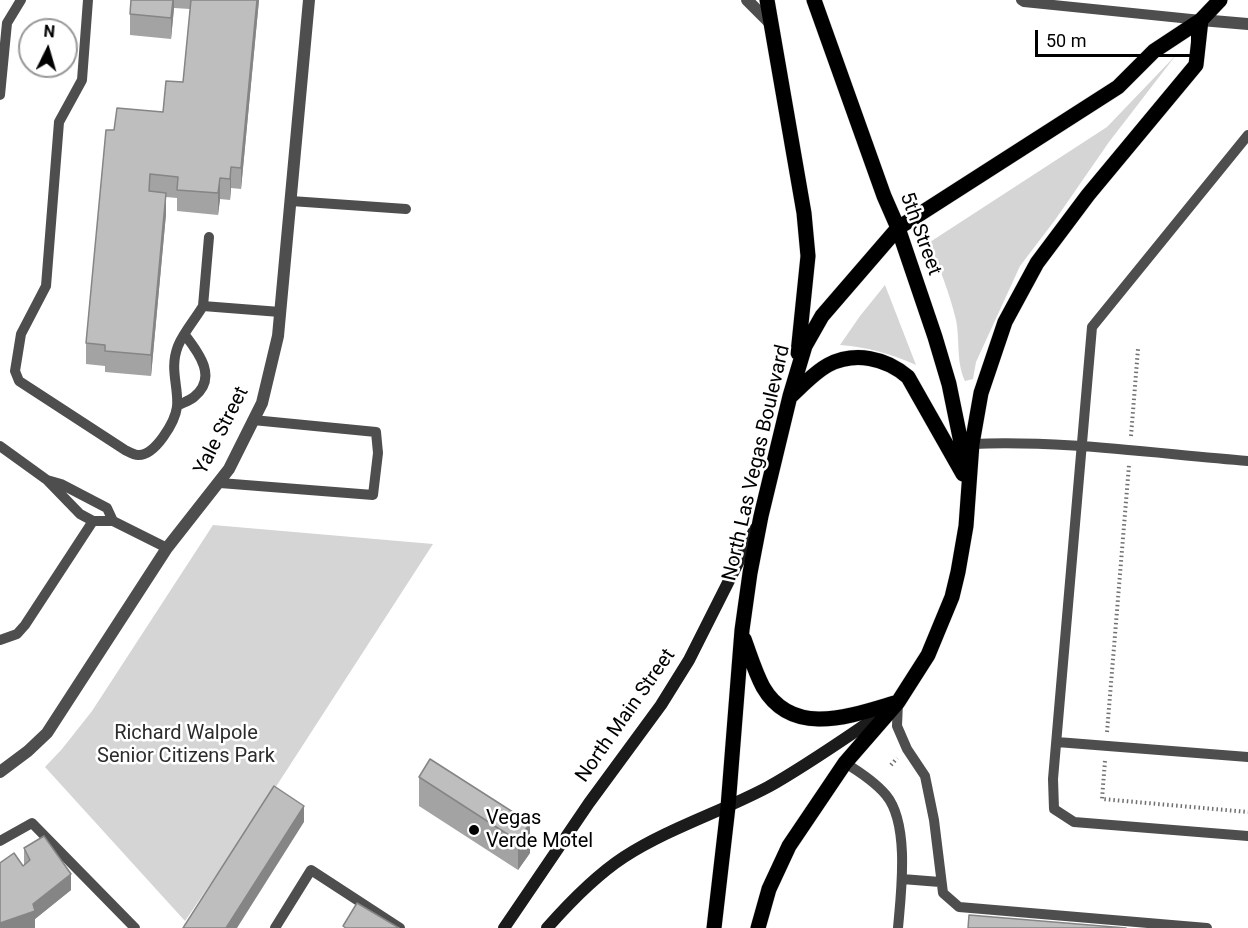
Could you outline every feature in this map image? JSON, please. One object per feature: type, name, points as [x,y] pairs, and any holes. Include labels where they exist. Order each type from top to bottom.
[{"type":"main road","points":[[767,0],[804,213],[808,256],[800,342],[790,396]]},
{"type":"main road","name":"5th Street","points":[[814,0],[884,196],[898,228],[949,384],[970,487]]},
{"type":"main road","name":"North Las Vegas Boulevard","points":[[714,928],[728,807],[741,630],[761,516],[790,396],[805,346],[822,316],[898,228],[1118,87],[1154,51],[1201,20],[1220,0]]},
{"type":"main road","points":[[758,928],[769,889],[783,856],[845,763],[898,702],[928,655],[952,597],[958,572],[970,487],[972,444],[981,393],[1005,322],[1037,263],[1075,212],[1196,65],[1201,20]]},
{"type":"main road","points":[[790,396],[828,365],[852,357],[878,360],[895,366],[908,377],[970,487]]},
{"type":"main road","name":"North Main Street","points":[[504,928],[661,705],[689,660],[761,516]]},
{"type":"main road","points":[[741,630],[762,686],[775,702],[794,715],[808,719],[825,719],[898,702]]},
{"type":"main road","points":[[547,928],[584,888],[624,857],[768,786],[820,755],[898,702]]},
{"type":"street","name":"Yale Street","points":[[0,772],[47,733],[167,548],[220,483],[262,403],[278,336],[309,0]]},
{"type":"street","points":[[747,0],[771,24]]},
{"type":"street","points":[[1201,20],[1248,24]]},
{"type":"lane","points":[[0,95],[7,23],[21,0]]},
{"type":"lane","points":[[88,0],[82,80],[59,122],[46,286],[21,334],[15,371],[19,381],[125,450],[137,455],[154,449],[171,424],[177,406],[174,378],[178,345],[203,306],[208,237]]},
{"type":"lane","points":[[1021,0],[1201,20]]},
{"type":"lane","points":[[1248,135],[1092,327],[1053,779],[1054,809],[1074,822],[1248,836]]},
{"type":"lane","points":[[291,201],[406,208]]},
{"type":"lane","points":[[203,306],[280,312]]},
{"type":"lane","points":[[177,406],[195,397],[203,385],[206,373],[204,362],[185,335]]},
{"type":"lane","points":[[220,483],[373,495],[378,453],[376,432],[253,420]]},
{"type":"lane","points":[[972,444],[1082,447],[1248,462]]},
{"type":"lane","points":[[0,446],[47,480],[80,514],[93,521],[113,521],[167,548]]},
{"type":"lane","points":[[47,480],[69,488],[107,508],[113,521]]},
{"type":"lane","points":[[0,640],[17,634],[25,625],[93,521]]},
{"type":"lane","points":[[898,702],[897,726],[907,750],[925,776],[934,820],[943,893],[959,907],[1207,928]]},
{"type":"lane","points":[[1057,742],[1248,757]]},
{"type":"lane","points":[[845,763],[861,773],[887,796],[894,810],[901,840],[902,879],[897,928]]},
{"type":"lane","points":[[0,841],[32,823],[135,928]]},
{"type":"lane","points":[[275,928],[311,870],[400,928]]},
{"type":"lane","points":[[902,879],[940,882]]},
{"type":"path","points":[[1138,349],[1102,799],[1248,812]]},
{"type":"green space","points":[[1176,55],[1109,142],[1020,266],[976,362],[973,379],[965,381],[960,366],[956,320],[930,242],[1107,127]]},
{"type":"green space","points":[[885,285],[916,365],[860,347],[840,345]]},
{"type":"green space","name":"Richard Walpole Senior Citizens Park","points":[[213,525],[433,544],[268,799],[185,921],[45,767],[92,711]]},
{"type":"building","points":[[131,0],[173,0],[171,18],[130,14]]},
{"type":"building","points":[[191,0],[257,0],[241,168],[231,167],[230,179],[220,178],[218,193],[177,190],[178,177],[150,174],[149,191],[166,193],[151,355],[105,351],[105,345],[86,343],[106,130],[114,130],[117,108],[163,112],[166,81],[183,82]]},
{"type":"building","points":[[430,759],[530,823],[518,841],[419,777]]},
{"type":"building","points":[[274,786],[304,806],[226,928],[183,928]]},
{"type":"building","points":[[44,836],[71,874],[33,904],[35,911],[0,923],[0,863],[14,853],[23,866],[30,860],[24,848]]},
{"type":"building","points":[[357,903],[399,928],[346,928],[343,926]]},
{"type":"building","points":[[969,915],[1126,928],[968,928]]},
{"type":"place","name":"Vegas Verde Motel","points":[[474,830]]}]
